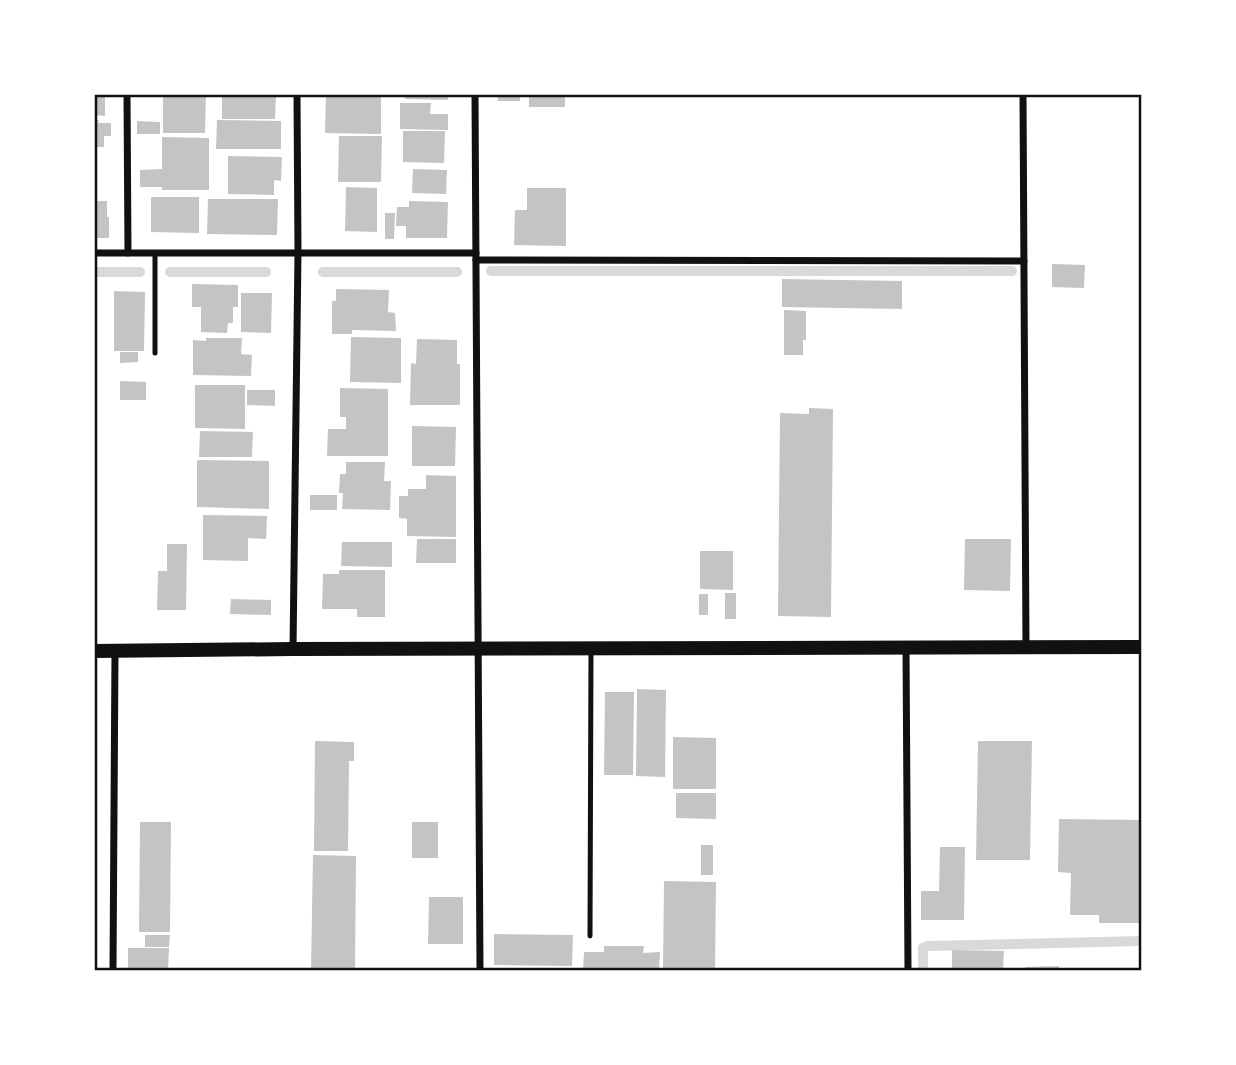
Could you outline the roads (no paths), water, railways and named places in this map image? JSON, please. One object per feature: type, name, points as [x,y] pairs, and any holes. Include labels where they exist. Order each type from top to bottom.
[{"type":"main road","points":[[94,652],[293,649],[1142,648]]},
{"type":"street","points":[[127,94],[128,253]]},
{"type":"street","points":[[293,649],[298,253],[297,94]]},
{"type":"street","points":[[475,94],[480,971]]},
{"type":"street","points":[[1023,94],[1026,648]]},
{"type":"street","points":[[94,253],[1024,261]]},
{"type":"street","points":[[906,648],[908,971]]},
{"type":"street","points":[[113,971],[115,652]]},
{"type":"lane","points":[[155,253],[155,353]]},
{"type":"lane","points":[[590,649],[590,936]]},
{"type":"waterway","points":[[491,271],[1012,271]]},
{"type":"waterway","points":[[94,272],[140,272]]},
{"type":"waterway","points":[[170,272],[266,272]]},
{"type":"waterway","points":[[323,272],[457,272]]},
{"type":"waterway","points":[[923,970],[923,948],[928,946],[1142,941]]}]
